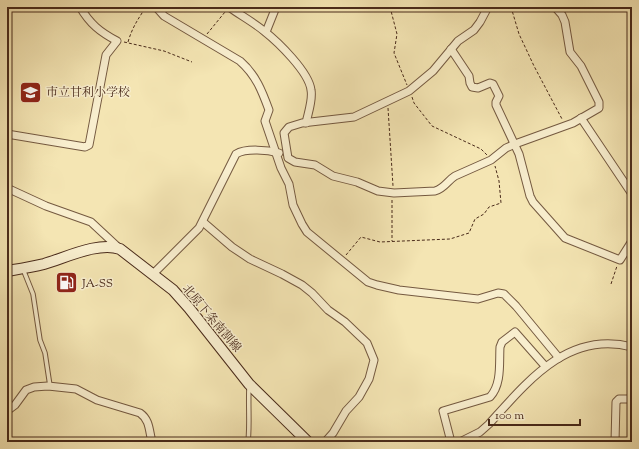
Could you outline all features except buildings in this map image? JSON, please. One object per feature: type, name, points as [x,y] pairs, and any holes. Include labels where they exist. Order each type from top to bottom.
[{"type":"main road","points":[[7,271],[44,264],[86,251],[106,247],[113,246],[120,249]]},
{"type":"main road","name":"北原下条南割線","points":[[120,249],[173,290],[250,384],[302,441]]},
{"type":"street","points":[[7,134],[85,147],[89,145],[106,55],[117,40],[102,33],[85,15],[80,7]]},
{"type":"street","points":[[156,7],[164,16],[240,61],[250,70],[261,86],[269,110],[265,121],[289,184],[293,205],[307,232],[368,282],[377,285],[399,290],[478,299],[498,293],[504,294],[516,306],[559,358]]},
{"type":"street","points":[[229,7],[266,32],[300,66],[309,82],[312,93],[306,123]]},
{"type":"street","points":[[266,32],[276,7]]},
{"type":"street","points":[[488,7],[474,30],[458,41],[433,71],[409,91],[354,117],[306,123],[290,127],[284,133],[287,155],[293,162],[315,165],[333,176],[357,182],[378,191],[393,193],[436,191],[442,188],[450,179],[491,160],[506,148],[566,126],[582,118],[598,108],[598,102],[581,66],[570,52],[565,22],[562,15],[555,7]]},
{"type":"street","points":[[450,49],[469,76],[472,87],[478,88],[490,83],[493,84],[499,96],[496,105],[519,154],[530,196],[533,202],[560,234],[575,243],[620,260],[632,241]]},
{"type":"street","points":[[582,118],[632,194]]},
{"type":"street","points":[[153,274],[199,228],[236,154],[243,151],[276,152],[287,155]]},
{"type":"street","points":[[7,188],[46,206],[91,222],[120,249]]},
{"type":"street","points":[[203,222],[232,247],[250,259],[302,285],[328,310],[345,322],[367,343],[374,360],[369,379],[359,397],[346,411],[325,442]]},
{"type":"street","points":[[451,442],[443,411],[490,397],[495,392],[498,385],[500,347],[502,342],[515,332],[545,366]]},
{"type":"street","points":[[460,442],[480,432],[545,366],[559,358],[592,344],[624,345],[632,347]]},
{"type":"street","points":[[7,411],[15,405],[26,390],[34,387],[50,386],[76,389],[97,400],[140,413],[148,422],[152,442]]},
{"type":"street","points":[[615,442],[616,402],[619,399],[632,399]]},
{"type":"lane","points":[[23,268],[33,294],[40,340],[45,353],[50,386]]},
{"type":"lane","points":[[248,442],[250,428],[248,417],[250,384]]},
{"type":"path","points":[[128,43],[131,31],[146,7]]},
{"type":"path","points":[[203,39],[229,7]]},
{"type":"path","points":[[341,260],[361,237],[380,242],[450,239],[469,233],[475,219],[484,214],[489,207],[501,203],[496,168],[491,160],[481,150],[432,126],[414,103],[394,53],[397,34],[390,7]]},
{"type":"path","points":[[511,7],[519,34],[534,66],[566,126]]},
{"type":"path","points":[[117,40],[164,51],[192,62]]},
{"type":"path","points":[[387,101],[393,193],[392,241]]},
{"type":"path","points":[[611,284],[620,260]]},
{"type":"place","name":"市立甘利小学校","points":[[30,92]]},
{"type":"place","name":"JA-SS","points":[[67,283]]}]
